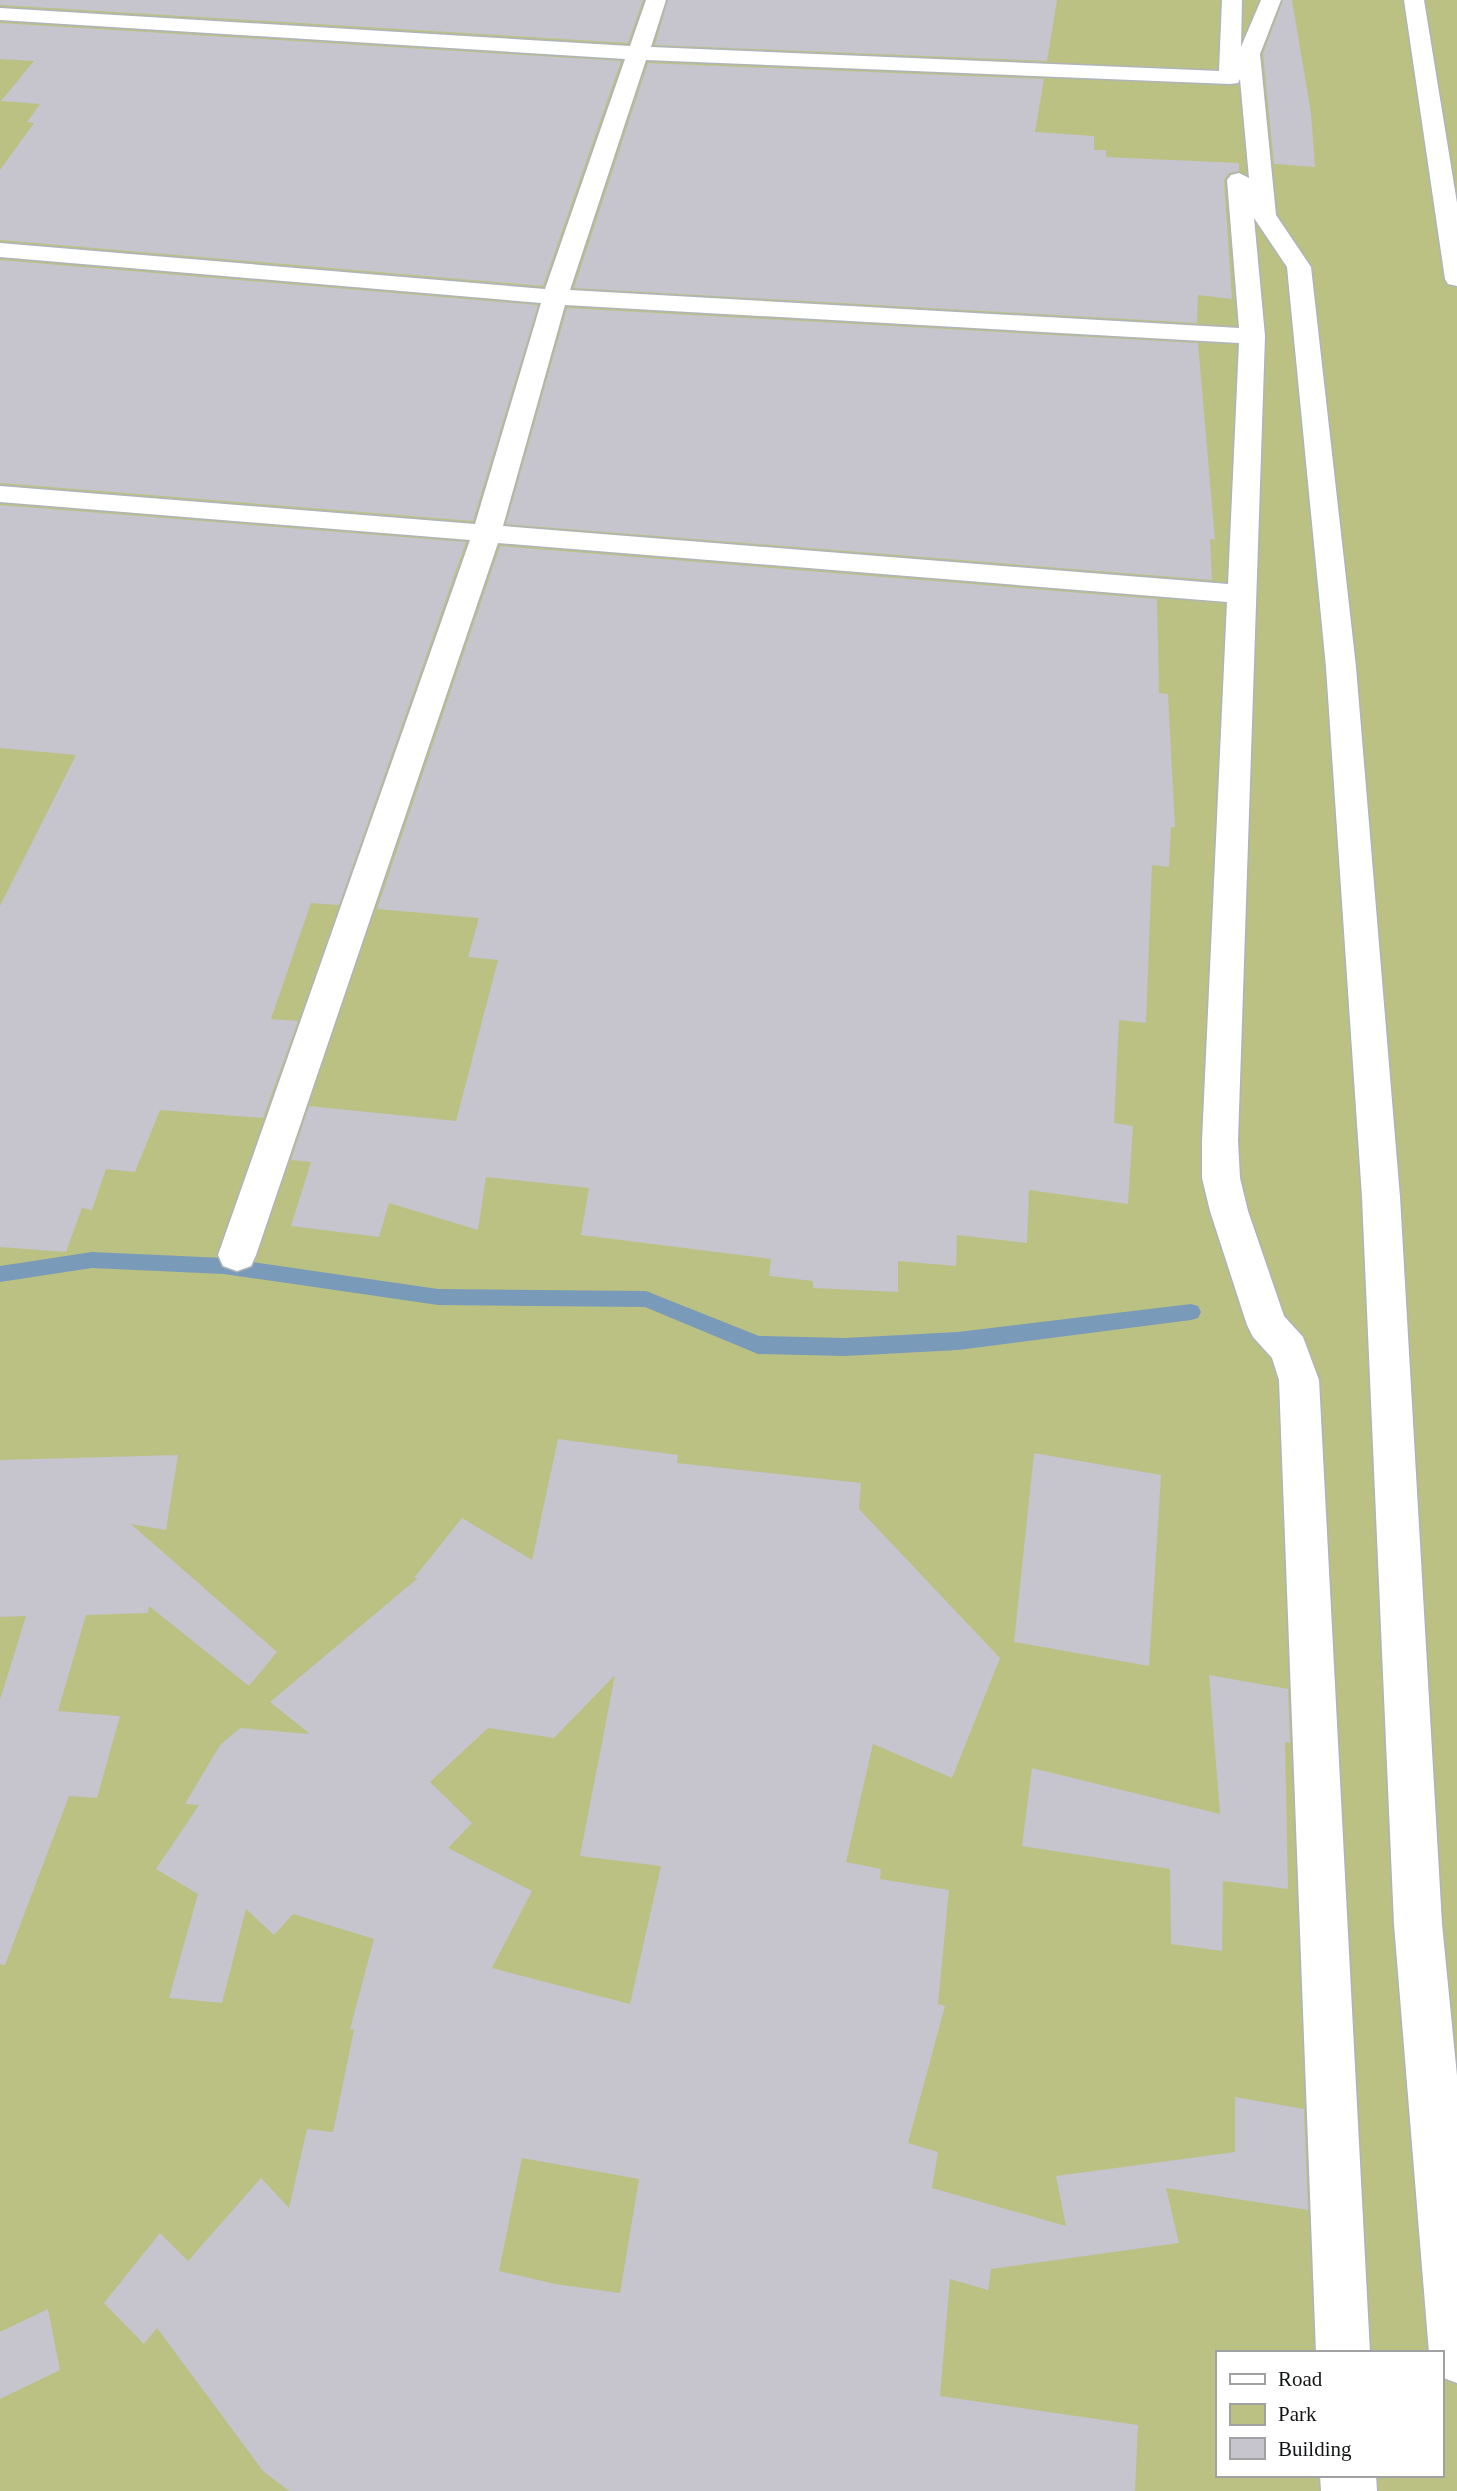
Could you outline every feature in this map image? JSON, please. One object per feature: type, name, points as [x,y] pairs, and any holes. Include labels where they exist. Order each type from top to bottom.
[{"type":"street","points":[[237,1255],[486,535],[555,297],[656,0]]},
{"type":"street","points":[[1232,0],[1230,78],[1252,336],[1220,1141],[1221,1178],[1229,1211],[1267,1325],[1289,1349],[1299,1380],[1343,2351]]},
{"type":"street","points":[[1271,0],[1249,54],[1264,215],[1299,267],[1341,667],[1381,1196],[1418,1924],[1457,2356]]},
{"type":"street","points":[[1414,0],[1457,279]]},
{"type":"street","points":[[0,14],[639,53],[1230,78]]},
{"type":"street","points":[[0,250],[555,297],[1252,336]]},
{"type":"street","points":[[0,494],[1243,594]]},
{"type":"green space","points":[[0,0],[1457,0],[1457,2491],[0,2491]]},
{"type":"building","points":[[0,0],[643,0],[628,43],[0,5]]},
{"type":"building","points":[[668,0],[1057,0],[1047,61],[655,45]]},
{"type":"building","points":[[1283,0],[1292,0],[1311,113],[1315,167],[1274,164],[1263,54]]},
{"type":"building","points":[[0,23],[621,61],[543,286],[0,240],[0,170],[34,123],[27,122],[40,104],[1,101],[34,61],[0,59]]},
{"type":"building","points":[[648,63],[1044,79],[1035,132],[1094,136],[1094,150],[1106,150],[1106,157],[1239,163],[1239,171],[1229,173],[1224,180],[1232,299],[1198,295],[1197,323],[574,288]]},
{"type":"building","points":[[0,260],[538,305],[473,521],[0,483]]},
{"type":"building","points":[[567,308],[1198,343],[1215,540],[1210,539],[1212,580],[506,524]]},
{"type":"building","points":[[0,505],[466,542],[339,905],[311,903],[271,1019],[298,1021],[263,1118],[160,1110],[135,1172],[106,1169],[92,1210],[82,1208],[66,1252],[0,1247],[0,906],[76,755],[0,748]]},
{"type":"building","points":[[500,546],[1157,599],[1159,693],[1168,694],[1175,827],[1171,827],[1169,867],[1152,865],[1146,1023],[1119,1020],[1114,1123],[1133,1126],[1128,1204],[1029,1190],[1027,1243],[957,1235],[956,1266],[898,1261],[898,1292],[813,1288],[813,1281],[769,1276],[771,1259],[581,1235],[589,1188],[486,1177],[478,1230],[389,1203],[379,1237],[291,1226],[311,1162],[291,1160],[309,1106],[456,1121],[498,960],[468,957],[479,918],[377,909]]},
{"type":"building","points":[[558,1439],[678,1455],[677,1463],[861,1483],[859,1509],[1000,1658],[952,1778],[873,1744],[846,1862],[881,1869],[880,1879],[949,1890],[938,2004],[945,2006],[908,2143],[938,2152],[932,2188],[1066,2226],[1056,2176],[1235,2152],[1235,2097],[1304,2109],[1308,2210],[1166,2188],[1179,2243],[991,2269],[988,2290],[950,2279],[940,2396],[1138,2425],[1135,2491],[289,2491],[263,2471],[157,2328],[144,2344],[104,2303],[160,2233],[188,2261],[261,2178],[289,2208],[307,2129],[333,2132],[354,2030],[350,2029],[374,1939],[293,1914],[274,1935],[246,1909],[222,2003],[169,1998],[198,1894],[156,1869],[199,1805],[185,1804],[220,1745],[240,1728],[310,1734],[270,1702],[418,1578],[414,1578],[462,1518],[532,1560]],"holes":[[[615,1675],[580,1856],[661,1866],[630,2004],[492,1968],[532,1891],[448,1848],[472,1823],[430,1782],[488,1728],[554,1738]],[[522,2158],[639,2179],[620,2293],[555,2284],[499,2271]]]},
{"type":"building","points":[[1034,1453],[1161,1475],[1149,1666],[1014,1642]]},
{"type":"building","points":[[178,1455],[166,1530],[131,1524],[277,1652],[249,1686],[149,1606],[148,1613],[86,1615],[58,1711],[120,1716],[97,1798],[69,1796],[5,1965],[0,1964],[0,1700],[26,1616],[0,1617],[0,1460]]},
{"type":"building","points":[[1209,1675],[1288,1689],[1290,1743],[1285,1742],[1288,1889],[1223,1881],[1222,1951],[1171,1944],[1170,1869],[1022,1846],[1032,1768],[1220,1814]]},
{"type":"building","points":[[48,2309],[60,2370],[0,2399],[0,2332]]},
{"type":"waterway","points":[[0,1274],[92,1260],[224,1266],[438,1297],[646,1299],[758,1345],[845,1347],[958,1341],[1191,1312]]}]
